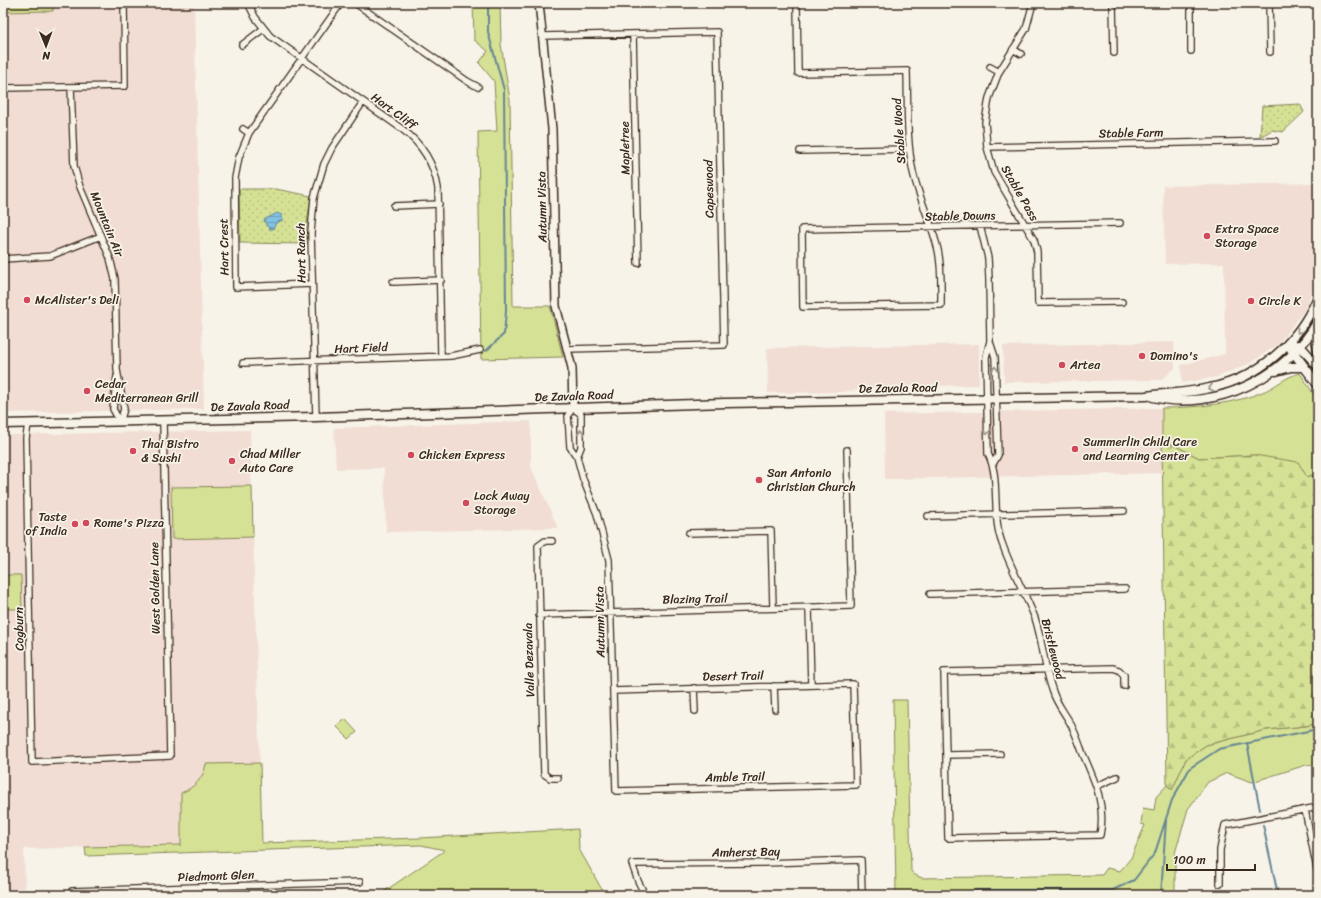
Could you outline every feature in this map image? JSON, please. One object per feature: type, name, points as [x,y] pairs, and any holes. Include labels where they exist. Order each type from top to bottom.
[{"type":"main road","name":"De Zavala Road","points":[[3,424],[316,417],[725,403],[1146,396],[1205,389],[1236,380],[1258,368],[1288,343],[1308,318],[1318,297]]},
{"type":"main road","name":"De Zavala Road","points":[[1146,396],[1171,401],[1210,398],[1237,390],[1270,372],[1293,354],[1316,324]]},
{"type":"main road","points":[[1316,324],[1318,350]]},
{"type":"main road","points":[[1288,343],[1300,346],[1318,366]]},
{"type":"main road","points":[[1288,343],[1293,354],[1318,385]]},
{"type":"main road","points":[[1270,372],[1291,367],[1304,367]]},
{"type":"street","points":[[3,88],[125,86],[124,3]]},
{"type":"street","name":"Hart Cliff","points":[[248,3],[263,29],[301,59],[406,132],[422,147],[434,171],[438,188],[442,356]]},
{"type":"street","name":"Hart Crest","points":[[312,284],[236,286],[235,178],[239,157],[249,133],[341,3]]},
{"type":"street","points":[[355,3],[466,81],[478,87]]},
{"type":"street","name":"Autumn Vista","points":[[539,3],[552,129],[555,292],[558,319],[568,350],[572,375],[573,408],[568,415],[570,447],[577,458],[607,547],[610,574],[616,791]]},
{"type":"street","name":"Stable Wood","points":[[797,3],[798,73],[907,71],[909,149],[913,172],[940,258],[941,305],[803,308]]},
{"type":"street","name":"Stable Pass","points":[[1034,3],[1026,29],[999,72],[989,98],[985,122],[987,147],[990,160],[1000,184],[1027,225],[1034,240],[1037,252],[1038,303],[1122,302]]},
{"type":"street","points":[[1113,3],[1114,53]]},
{"type":"street","points":[[1191,3],[1191,52]]},
{"type":"street","points":[[1269,3],[1270,52]]},
{"type":"street","points":[[242,45],[263,29]]},
{"type":"street","name":"Capeswood","points":[[568,350],[724,345],[717,32],[634,34]]},
{"type":"street","points":[[543,36],[634,34]]},
{"type":"street","name":"Mapletree","points":[[634,34],[638,263]]},
{"type":"street","points":[[1013,49],[1021,54]]},
{"type":"street","points":[[990,67],[999,72]]},
{"type":"street","name":"Mountain Air","points":[[71,87],[74,166],[80,187],[110,258],[115,279],[117,370],[113,409],[120,422]]},
{"type":"street","name":"Hart Ranch","points":[[316,417],[312,284],[312,215],[318,181],[332,148],[363,102]]},
{"type":"street","points":[[242,129],[249,133]]},
{"type":"street","name":"Stable Farm","points":[[987,147],[1275,142]]},
{"type":"street","points":[[800,151],[909,149]]},
{"type":"street","points":[[394,206],[439,204]]},
{"type":"street","name":"Stable Downs","points":[[803,308],[802,229],[1120,223]]},
{"type":"street","points":[[980,226],[988,258],[990,341]]},
{"type":"street","points":[[3,259],[50,256],[101,236]]},
{"type":"street","points":[[393,282],[441,280]]},
{"type":"street","name":"Bristlewood","points":[[990,341],[995,357],[998,454],[993,464]]},
{"type":"street","name":"Bristlewood","points":[[946,755],[948,838],[1100,835],[1103,810],[1097,786],[1071,725],[1055,698],[1042,641],[1001,541],[996,514],[993,464],[988,454],[986,357],[990,341]]},
{"type":"street","name":"Hart Field","points":[[242,363],[442,356],[480,350]]},
{"type":"street","name":"Mountain Air","points":[[117,370],[124,409],[120,422]]},
{"type":"street","name":"Autumn Vista","points":[[573,408],[580,414],[581,447],[577,458]]},
{"type":"street","name":"West Golden Lane","points":[[32,762],[170,756],[163,421]]},
{"type":"street","name":"Cogburn","points":[[28,424],[26,438],[32,762]]},
{"type":"street","name":"Blazing Trail","points":[[539,615],[851,606],[847,450]]},
{"type":"street","points":[[928,516],[1124,511]]},
{"type":"street","points":[[689,533],[771,530],[773,608]]},
{"type":"street","name":"Valle Dezavala","points":[[552,540],[545,541],[538,546],[539,615],[544,774],[550,778],[558,778]]},
{"type":"street","points":[[930,594],[1125,589]]},
{"type":"street","points":[[809,608],[811,686]]},
{"type":"street","points":[[1000,754],[946,755],[944,672],[1113,668],[1119,670],[1124,675],[1124,686]]},
{"type":"street","name":"Desert Trail","points":[[613,691],[853,684],[856,785]]},
{"type":"street","points":[[774,686],[775,709]]},
{"type":"street","points":[[694,688],[695,711]]},
{"type":"street","points":[[1097,786],[1117,777]]},
{"type":"street","name":"Amble Trail","points":[[616,791],[856,785]]},
{"type":"street","points":[[1220,884],[1220,850],[1225,825],[1318,807]]},
{"type":"street","points":[[1305,810],[1318,874]]},
{"type":"street","name":"Amherst Bay","points":[[645,895],[632,864],[763,863],[861,860],[862,895]]},
{"type":"street","name":"Piedmont Glen","points":[[72,893],[360,882]]},
{"type":"street","points":[[271,885],[272,895]]},
{"type":"shaded area","points":[[3,3],[194,3],[204,409],[3,413]]},
{"type":"shaded area","points":[[1318,183],[1318,274],[1306,308],[1278,344],[1251,363],[1217,377],[1182,383],[1181,365],[1225,354],[1224,263],[1165,264],[1163,186]]},
{"type":"shaded area","points":[[1174,342],[1175,368],[1161,380],[1004,382],[1003,346]]},
{"type":"shaded area","points":[[979,344],[979,385],[880,387],[842,392],[768,393],[767,348]]},
{"type":"shaded area","points":[[1162,408],[1162,473],[885,479],[884,414]]},
{"type":"shaded area","points":[[531,421],[531,467],[558,528],[386,532],[384,468],[336,469],[334,428]]},
{"type":"shaded area","points":[[250,430],[262,843],[24,849],[25,895],[3,895],[3,435]]},
{"type":"green space","points":[[3,3],[53,3],[53,11],[3,12]]},
{"type":"green space","points":[[473,3],[500,3],[501,44],[510,100],[513,306],[550,306],[563,357],[481,359],[478,132],[497,131],[494,81],[479,63],[488,51],[474,40]]},
{"type":"green space","points":[[1300,104],[1304,112],[1283,132],[1272,130],[1260,137],[1262,106]]},
{"type":"green space","points":[[239,189],[276,189],[311,196],[307,224],[307,244],[240,243]]},
{"type":"green space","points":[[1300,373],[1318,401],[1318,473],[1307,477],[1254,455],[1199,458],[1162,439],[1162,408],[1201,406],[1241,399],[1265,391]]},
{"type":"green space","points":[[1162,439],[1199,458],[1254,455],[1298,462],[1307,477],[1318,473],[1318,723],[1306,726],[1266,730],[1206,745],[1186,759],[1172,790],[1167,785]]},
{"type":"green space","points":[[252,486],[253,537],[172,539],[171,487]]},
{"type":"green space","points":[[3,575],[21,575],[22,609],[3,609]]},
{"type":"green space","points":[[893,700],[907,700],[911,871],[915,875],[922,878],[1102,875],[1107,868],[1120,871],[1131,858],[1145,825],[1141,824],[1143,808],[1154,810],[1156,797],[1167,785],[1172,790],[1186,759],[1206,745],[1266,730],[1306,726],[1318,723],[1318,764],[1306,765],[1252,782],[1227,773],[1208,782],[1188,809],[1175,853],[1175,895],[896,895]]},
{"type":"green space","points":[[345,719],[357,732],[349,739],[337,727]]},
{"type":"green space","points":[[260,763],[262,843],[420,838],[578,829],[579,849],[605,895],[379,895],[445,850],[421,845],[86,856],[85,847],[181,845],[181,793],[198,782],[203,774],[206,764]]},
{"type":"water","points":[[277,213],[282,215],[283,220],[276,223],[273,229],[270,229],[264,220]]},
{"type":"waterway","points":[[486,351],[504,334],[506,311],[504,90],[488,32],[488,3]]},
{"type":"waterway","points":[[962,895],[976,890],[1113,890],[1134,880],[1155,853],[1172,800],[1190,768],[1219,749],[1318,729]]},
{"type":"waterway","points":[[1247,743],[1260,810]]},
{"type":"waterway","points":[[1161,895],[1166,820]]},
{"type":"waterway","points":[[1263,825],[1278,895]]},
{"type":"place","name":"Extra Space Storage","points":[[1207,236]]},
{"type":"place","name":"McAlister's Deli","points":[[27,300]]},
{"type":"place","name":"Circle K","points":[[1251,301]]},
{"type":"place","name":"Domino's","points":[[1142,356]]},
{"type":"place","name":"Artea","points":[[1062,365]]},
{"type":"place","name":"Cedar Mediterranean Grill","points":[[87,391]]},
{"type":"place","name":"Summerlin Child Care and Learning Center","points":[[1075,449]]},
{"type":"place","name":"Thai Bistro & Sushi","points":[[133,451]]},
{"type":"place","name":"Chicken Express","points":[[411,455]]},
{"type":"place","name":"Chad Miller Auto Care","points":[[232,461]]},
{"type":"place","name":"San Antonio Christian Church","points":[[759,480]]},
{"type":"place","name":"Lock Away Storage","points":[[466,503]]},
{"type":"place","name":"Rome's Pizza","points":[[86,523]]},
{"type":"place","name":"Taste of India","points":[[75,524]]}]
